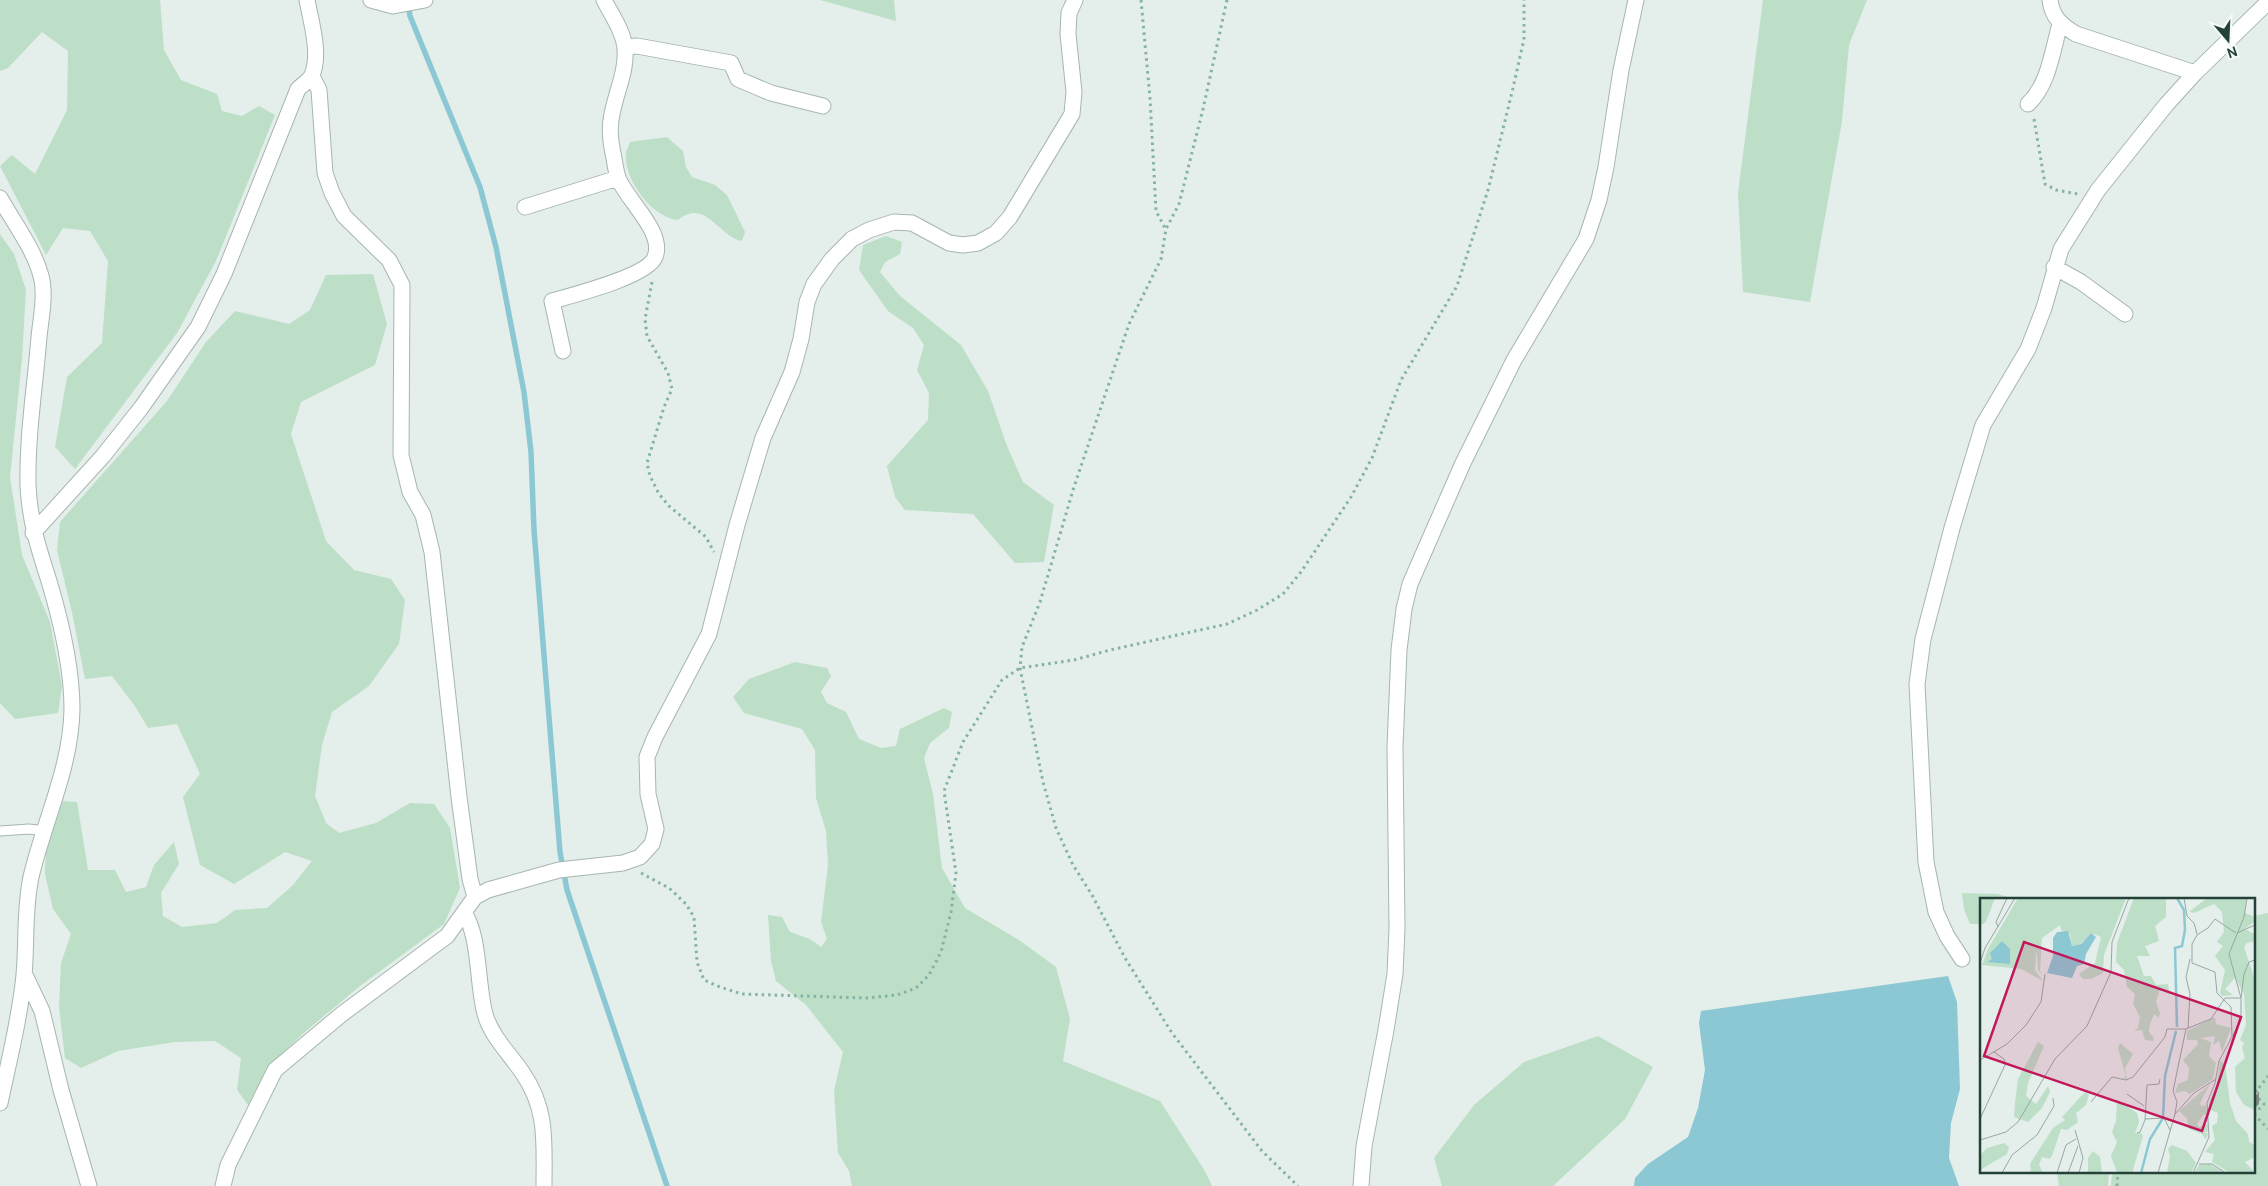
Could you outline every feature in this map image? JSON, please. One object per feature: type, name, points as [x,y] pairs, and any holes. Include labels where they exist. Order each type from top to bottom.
[{"type":"street","points":[[308,0],[314,45],[312,76],[319,90],[325,173],[332,193],[344,216],[389,260],[402,285],[400,455],[410,492],[423,515],[432,552],[459,797],[470,879],[475,897]]},
{"type":"street","points":[[371,0],[393,6],[413,3]]},
{"type":"street","points":[[563,350],[552,301],[634,274],[651,264],[656,256],[656,240],[650,226],[618,178],[611,143],[611,120],[625,48],[621,34],[604,0]]},
{"type":"street","points":[[223,1186],[228,1165],[275,1070],[342,1014],[448,936],[475,897],[488,890],[565,869],[623,863],[640,857],[652,844],[656,829],[648,794],[647,757],[655,737],[709,634],[737,525],[763,438],[792,372],[801,339],[807,302],[814,284],[832,259],[852,239],[869,230],[894,222],[912,223],[949,243],[963,245],[978,243],[996,233],[1010,217],[1072,114],[1074,92],[1068,34],[1069,13],[1075,0]]},
{"type":"street","points":[[1362,1186],[1364,1146],[1395,974],[1397,928],[1395,747],[1399,650],[1404,609],[1410,584],[1463,463],[1514,360],[1586,239],[1599,200],[1606,167],[1621,70],[1636,0]]},
{"type":"street","points":[[2050,0],[2051,10],[2060,24],[2076,34],[2195,73]]},
{"type":"street","points":[[1962,959],[1947,936],[1936,912],[1926,862],[1917,684],[1923,639],[1952,528],[1983,424],[2028,349],[2044,308],[2054,267],[2061,249],[2098,190],[2166,105],[2195,73],[2268,2]]},
{"type":"street","points":[[2028,104],[2037,95],[2044,83],[2060,24]]},
{"type":"street","points":[[625,48],[638,46],[731,63],[738,78],[771,93],[823,106]]},
{"type":"street","points":[[33,533],[103,456],[141,408],[198,327],[224,274],[298,89],[312,76]]},
{"type":"street","points":[[525,208],[618,178]]},
{"type":"street","points":[[0,198],[36,262],[42,279],[42,302],[28,456],[29,490],[33,533],[59,618],[68,669],[72,710],[66,758],[31,877],[25,917],[24,973],[17,1026],[0,1103]]},
{"type":"street","points":[[2054,267],[2081,282],[2125,314]]},
{"type":"street","points":[[464,913],[470,921],[474,940],[479,987],[485,1015],[491,1029],[533,1090],[542,1114],[544,1186]]},
{"type":"street","points":[[24,973],[42,1011],[61,1090],[89,1186]]},
{"type":"lane","points":[[0,831],[45,830]]},
{"type":"path","points":[[1141,0],[1150,98],[1156,211],[1166,229]]},
{"type":"path","points":[[1227,0],[1203,109],[1179,204],[1166,229],[1161,259],[1129,324],[1074,487],[1040,602],[1022,647],[1020,668],[1043,782],[1056,828],[1073,865],[1092,895],[1125,958],[1172,1034],[1262,1151],[1298,1186]]},
{"type":"path","points":[[623,863],[669,888],[686,904],[694,917],[697,962],[704,980],[720,987],[742,994],[866,998],[897,995],[916,988],[929,975],[941,952],[951,912],[956,873],[944,791],[963,742],[1002,680],[1020,668],[1074,660],[1227,624],[1257,610],[1282,594],[1301,572],[1351,497],[1381,438],[1388,411],[1401,380],[1457,286],[1488,190],[1513,88],[1524,39],[1524,0]]},
{"type":"path","points":[[2028,104],[2032,110],[2045,184],[2056,190],[2078,194],[2098,190]]},
{"type":"path","points":[[651,264],[652,282],[645,319],[647,336],[668,374],[672,389],[664,407],[647,463],[650,476],[659,494],[669,506],[706,537],[724,579]]},
{"type":"path","points":[[2256,1091],[2268,1076]]},
{"type":"path","points":[[2256,1096],[2264,1104],[2256,1112]]},
{"type":"path","points":[[2256,1116],[2268,1128]]},
{"type":"green space","points":[[0,0],[160,0],[164,50],[181,80],[217,94],[222,111],[242,116],[259,106],[275,115],[216,261],[177,333],[75,469],[55,447],[67,377],[102,343],[108,261],[90,231],[63,228],[46,255],[0,166],[12,155],[35,174],[67,110],[68,51],[42,32],[8,68],[0,71]]},
{"type":"green space","points":[[820,0],[894,0],[896,21]]},
{"type":"green space","points":[[1763,0],[1867,0],[1849,45],[1842,121],[1810,302],[1743,292],[1738,193]]},
{"type":"green space","points":[[667,137],[683,151],[686,167],[692,177],[715,185],[727,195],[745,232],[742,241],[726,233],[704,215],[688,214],[678,220],[668,218],[649,205],[641,196],[629,174],[626,163],[626,152],[630,142]]},
{"type":"green space","points":[[0,234],[14,254],[26,290],[22,359],[10,477],[22,555],[50,622],[62,686],[58,713],[15,719],[0,703]]},
{"type":"green space","points":[[886,236],[902,242],[900,254],[885,262],[880,272],[900,296],[961,345],[988,391],[1007,446],[1023,482],[1054,505],[1044,562],[1015,563],[973,514],[905,510],[895,497],[887,466],[928,420],[929,393],[917,370],[924,345],[913,328],[888,311],[859,270],[863,245]]},
{"type":"green space","points":[[373,274],[387,324],[375,365],[301,402],[291,434],[326,541],[354,570],[391,579],[405,600],[399,644],[369,686],[332,712],[322,745],[315,796],[326,823],[339,833],[376,823],[410,803],[434,804],[450,828],[460,888],[444,924],[360,986],[306,1031],[267,1068],[248,1105],[237,1090],[241,1058],[215,1041],[175,1042],[118,1051],[81,1068],[65,1058],[59,1007],[61,963],[71,934],[53,909],[45,874],[46,845],[63,801],[77,802],[88,870],[115,870],[126,892],[146,887],[154,865],[174,842],[179,864],[161,893],[163,916],[182,927],[217,923],[235,910],[267,908],[293,885],[312,861],[285,852],[234,884],[200,865],[183,797],[200,774],[177,724],[148,728],[135,706],[112,676],[85,679],[57,550],[60,522],[167,401],[206,342],[235,311],[289,324],[310,310],[326,275]]},
{"type":"green space","points":[[795,662],[827,668],[831,676],[821,692],[827,703],[846,712],[859,739],[881,748],[896,746],[900,729],[944,708],[952,712],[949,728],[930,743],[924,758],[933,794],[942,868],[965,908],[1019,940],[1056,967],[1070,1019],[1063,1061],[1160,1101],[1205,1171],[1212,1186],[852,1186],[849,1171],[838,1153],[834,1091],[843,1052],[806,1005],[776,981],[771,961],[768,915],[782,917],[790,932],[810,939],[821,947],[827,939],[821,922],[828,865],[826,831],[816,798],[815,750],[802,729],[744,713],[733,697],[749,679]]},
{"type":"green space","points":[[1962,893],[1997,894],[2012,898],[1980,898],[1980,924],[1970,924],[1964,909]]},
{"type":"green space","points":[[2268,913],[2268,1186],[2111,1186],[2112,1174],[2256,1174],[2256,916]]},
{"type":"green space","points":[[1598,1036],[1653,1067],[1625,1119],[1553,1186],[1442,1186],[1434,1158],[1474,1105],[1524,1062]]},
{"type":"green space","points":[[2057,1174],[2109,1174],[2108,1186],[2059,1186]]},
{"type":"water","points":[[1948,976],[1957,1002],[1960,1089],[1951,1123],[1949,1158],[1959,1186],[1634,1186],[1635,1178],[1648,1164],[1688,1137],[1698,1108],[1705,1070],[1699,1023],[1701,1011]]},
{"type":"waterway","points":[[408,3],[410,16],[480,187],[496,247],[524,392],[531,452],[534,530],[560,852],[567,890],[667,1186]]}]
